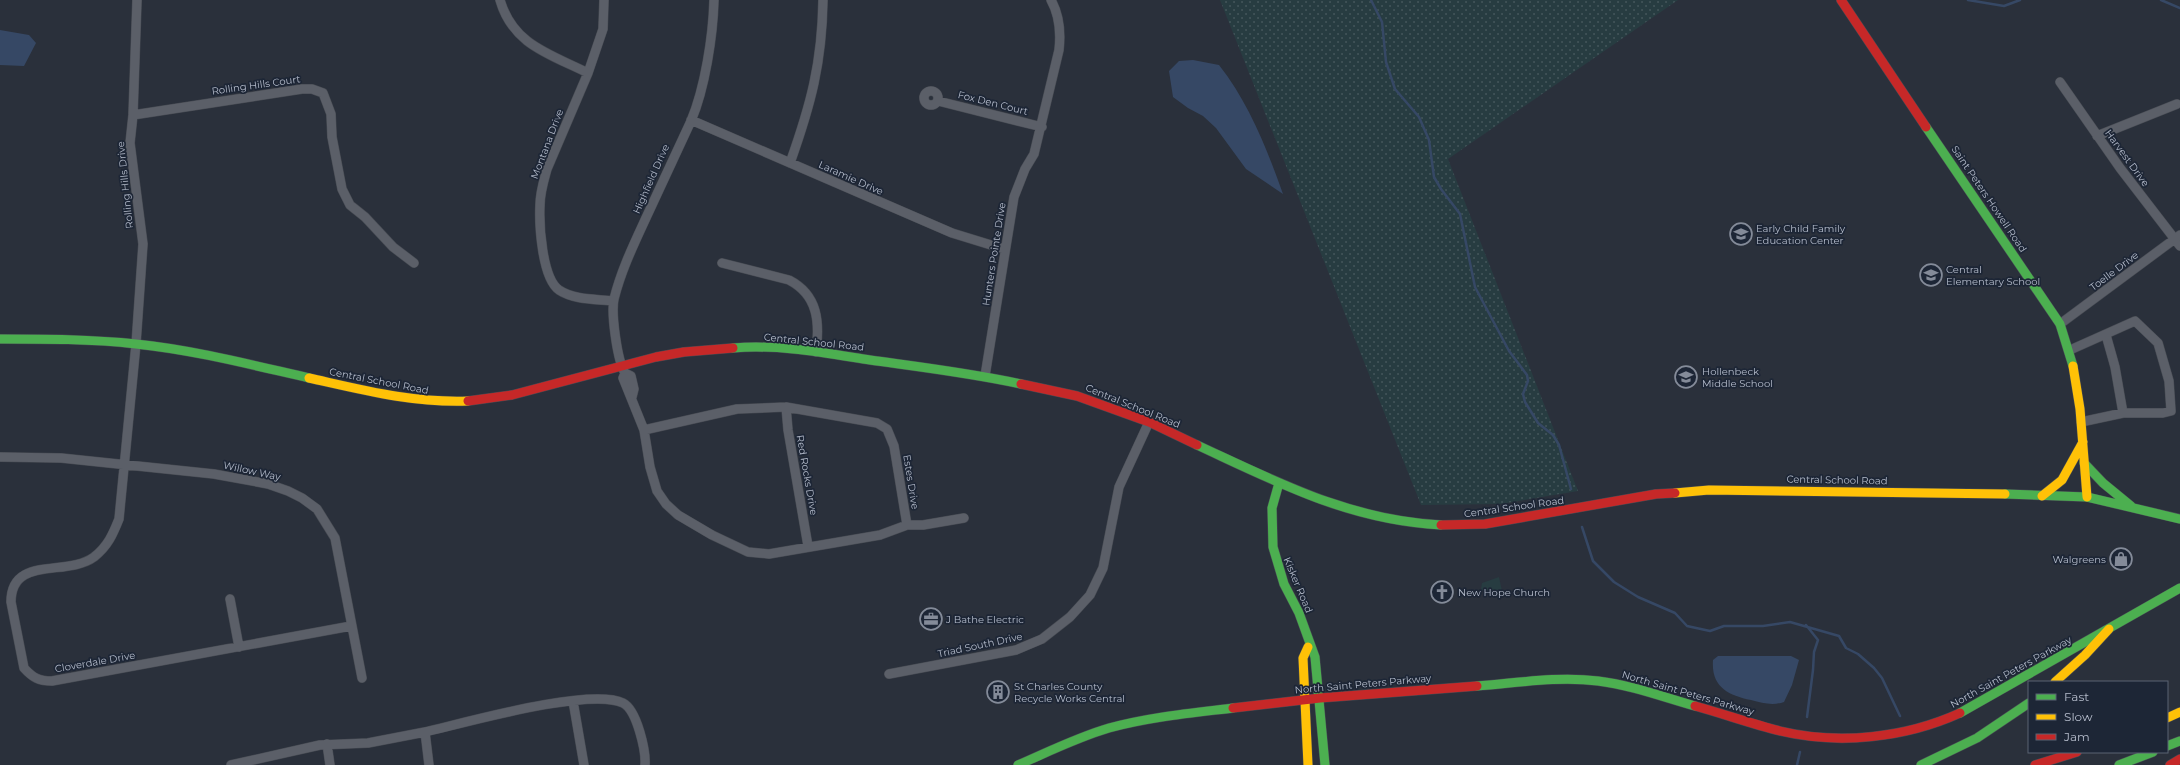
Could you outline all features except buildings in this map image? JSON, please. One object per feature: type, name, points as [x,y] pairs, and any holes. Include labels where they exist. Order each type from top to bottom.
[{"type":"main road","name":"Saint Peters Howell Road","points":[[1841,0],[2060,324],[2070,350],[2078,388],[2087,497]]},
{"type":"main road","name":"Central School Road","points":[[0,339],[49,339],[136,344],[207,355],[393,396],[438,402],[480,401],[512,395],[623,369],[684,352],[745,347],[816,352],[984,376],[1077,396],[1149,422],[1279,483],[1341,508],[1390,520],[1451,526],[1526,519],[1682,491],[1839,491],[2087,497],[2176,518]]},
{"type":"main road","points":[[2042,496],[2062,480],[2083,442]]},
{"type":"main road","points":[[2084,463],[2103,484],[2134,508]]},
{"type":"main road","name":"Kisker Road","points":[[1279,483],[1272,511],[1274,554],[1285,586],[1300,616],[1308,647],[1315,657],[1325,765]]},
{"type":"main road","points":[[2176,518],[2180,524]]},
{"type":"main road","name":"North Saint Peters Parkway","points":[[1018,765],[1082,737],[1139,721],[1320,698],[1539,680],[1585,680],[1640,689],[1781,731],[1822,737],[1865,737],[1914,730],[1956,715],[1978,705],[2180,588]]},
{"type":"main road","points":[[2056,681],[2085,655],[2109,629]]},
{"type":"main road","name":"Kisker Road","points":[[1308,647],[1303,658],[1308,765]]},
{"type":"main road","points":[[1921,765],[1968,743],[1994,728],[2028,704]]},
{"type":"main road","points":[[2168,718],[2180,712]]},
{"type":"main road","points":[[2168,746],[2180,741]]},
{"type":"main road","points":[[2036,765],[2074,753]]},
{"type":"main road","points":[[2119,765],[2150,753]]},
{"type":"main road","points":[[2170,765],[2180,759]]},
{"type":"street","name":"Rolling Hills Drive","points":[[136,344],[143,244],[130,143],[133,115],[137,0]]},
{"type":"street","points":[[500,0],[503,10],[520,37],[532,46],[588,73]]},
{"type":"street","name":"Montana Drive","points":[[604,0],[603,29],[588,73],[547,168],[543,184],[540,218],[544,257],[552,282],[561,291],[572,296],[613,301]]},
{"type":"street","name":"Highfield Drive","points":[[623,369],[616,340],[613,301],[624,264],[691,120],[700,89],[714,24],[714,0]]},
{"type":"street","points":[[790,163],[815,85],[822,42],[823,0]]},
{"type":"street","name":"Hunters Pointe Drive","points":[[984,376],[998,304],[1004,249],[1014,196],[1025,169],[1034,154],[1042,127],[1061,33],[1055,8],[1051,0]]},
{"type":"street","name":"Harvest Drive","points":[[2060,82],[2098,136],[2178,240]]},
{"type":"street","name":"Rolling Hills Court","points":[[133,115],[302,89],[312,89],[323,93],[331,114],[332,137],[342,190],[350,205],[365,217],[393,247],[414,264]]},
{"type":"street","name":"Fox Den Court","points":[[938,101],[1042,127]]},
{"type":"street","points":[[2098,136],[2177,104]]},
{"type":"street","name":"Laramie Drive","points":[[691,120],[952,233],[1004,249]]},
{"type":"street","name":"Toelle Drive","points":[[2060,324],[2178,240]]},
{"type":"street","points":[[722,262],[789,280],[799,285],[813,303],[817,314],[818,332],[816,352]]},
{"type":"street","points":[[2070,350],[2106,336],[2135,321],[2158,344],[2169,381],[2171,411],[2163,413],[2123,413],[2081,422]]},
{"type":"street","points":[[2106,336],[2115,367],[2123,413]]},
{"type":"street","name":"Cloverdale Drive","points":[[136,344],[119,518],[113,536],[106,546],[93,558],[76,564],[24,574],[13,587],[11,602],[24,668],[36,679],[52,681],[351,626]]},
{"type":"street","points":[[623,369],[623,378],[626,390],[632,397],[644,430],[650,467],[657,491],[666,504],[678,515],[724,542],[748,552],[769,554],[808,546],[880,536],[907,525],[924,525],[964,518]]},
{"type":"street","name":"Estes Drive","points":[[644,430],[737,409],[786,407],[877,423],[887,429],[894,446],[907,525]]},
{"type":"street","name":"Red Rocks Drive","points":[[786,407],[788,430],[808,546]]},
{"type":"street","name":"Triad South Drive","points":[[889,674],[1016,650],[1042,639],[1070,617],[1090,595],[1103,568],[1119,487],[1149,422]]},
{"type":"street","name":"Willow Way","points":[[0,457],[61,458],[174,469],[246,480],[288,490],[302,498],[317,509],[335,538],[362,678]]},
{"type":"street","points":[[230,598],[239,646]]},
{"type":"street","points":[[231,765],[327,744],[368,743],[425,732],[527,708],[573,701],[607,700],[623,704],[629,709],[643,742],[645,765]]},
{"type":"street","points":[[573,701],[584,765]]},
{"type":"street","points":[[425,732],[430,765]]},
{"type":"street","points":[[327,744],[330,765]]},
{"type":"green space","points":[[1220,0],[1678,0],[1448,159],[1578,491],[1501,504],[1421,505]]},
{"type":"green space","points":[[1499,577],[1502,591],[1484,592],[1481,589],[1482,583]]},
{"type":"water","points":[[0,30],[29,35],[36,43],[24,66],[0,65]]},
{"type":"water","points":[[1193,60],[1219,65],[1230,80],[1256,127],[1283,194],[1246,169],[1216,128],[1203,116],[1188,108],[1173,97],[1169,71],[1179,61]]},
{"type":"water","points":[[1718,656],[1791,656],[1799,660],[1792,685],[1784,702],[1771,704],[1743,698],[1728,692],[1723,688],[1718,683],[1713,669],[1713,660]]},
{"type":"waterway","points":[[1371,0],[1382,22],[1386,62],[1395,89],[1419,117],[1429,140],[1434,177],[1460,214],[1475,287],[1509,351],[1527,375],[1528,381],[1523,394],[1525,402],[1538,423],[1553,435],[1559,445],[1571,489]]},
{"type":"waterway","points":[[1968,0],[2004,6],[2020,0]]},
{"type":"waterway","points":[[2161,0],[2180,8]]},
{"type":"waterway","points":[[1582,527],[1593,561],[1614,582],[1638,597],[1675,613],[1687,626],[1710,631],[1724,626],[1763,626],[1790,622],[1839,636],[1846,648],[1858,654],[1874,668],[1882,678],[1900,716]]},
{"type":"waterway","points":[[1806,625],[1818,640],[1814,652],[1807,717]]},
{"type":"waterway","points":[[1797,765],[1800,752]]},
{"type":"traffic: fast","points":[[1926,127],[2060,324],[2073,366]]},
{"type":"traffic: fast","points":[[0,339],[51,339],[119,342],[179,350],[223,358],[309,378]]},
{"type":"traffic: fast","points":[[733,348],[767,347],[802,350],[964,373],[1021,384]]},
{"type":"traffic: fast","points":[[1197,445],[1286,486],[1345,508],[1407,522],[1441,525]]},
{"type":"traffic: fast","points":[[2084,463],[2103,483],[2131,506]]},
{"type":"traffic: fast","points":[[1279,483],[1272,508],[1273,547],[1284,584],[1299,613],[1315,657],[1325,765]]},
{"type":"traffic: fast","points":[[2005,494],[2087,497],[2180,519]]},
{"type":"traffic: fast","points":[[1960,713],[2180,588]]},
{"type":"traffic: fast","points":[[1477,686],[1568,679],[1598,681],[1635,688],[1695,706]]},
{"type":"traffic: fast","points":[[1921,765],[1977,738],[2028,704]]},
{"type":"traffic: fast","points":[[1018,765],[1074,740],[1124,724],[1155,718],[1233,708]]},
{"type":"traffic: fast","points":[[2168,746],[2180,741]]},
{"type":"traffic: fast","points":[[2119,765],[2150,753]]},
{"type":"traffic: slow","points":[[2073,366],[2080,409],[2087,497]]},
{"type":"traffic: slow","points":[[309,378],[407,398],[468,401]]},
{"type":"traffic: slow","points":[[2042,496],[2062,480],[2083,442]]},
{"type":"traffic: slow","points":[[1675,493],[1709,490],[2005,494]]},
{"type":"traffic: slow","points":[[2056,681],[2085,655],[2109,629]]},
{"type":"traffic: slow","points":[[1308,647],[1303,658],[1308,765]]},
{"type":"traffic: slow","points":[[2168,718],[2180,712]]},
{"type":"traffic: jam","points":[[1841,0],[1926,127]]},
{"type":"traffic: jam","points":[[468,401],[512,395],[656,357],[684,352],[733,348]]},
{"type":"traffic: jam","points":[[1021,384],[1077,396],[1149,422],[1197,445]]},
{"type":"traffic: jam","points":[[1441,525],[1485,524],[1656,494],[1675,493]]},
{"type":"traffic: jam","points":[[1233,708],[1320,698],[1477,686]]},
{"type":"traffic: jam","points":[[1695,706],[1780,731],[1825,738],[1872,737],[1894,733],[1939,722],[1960,713]]},
{"type":"traffic: jam","points":[[2035,765],[2074,753]]},
{"type":"traffic: jam","points":[[2170,765],[2180,759]]},
{"type":"place","name":"Early Child Family Education Center","points":[[1741,234]]},
{"type":"place","name":"Central Elementary School","points":[[1931,275]]},
{"type":"place","name":"Hollenbeck Middle School","points":[[1686,377]]},
{"type":"place","name":"Walgreens","points":[[2121,559]]},
{"type":"place","name":"New Hope Church","points":[[1442,592]]},
{"type":"place","name":"J Bathe Electric","points":[[931,619]]},
{"type":"place","name":"St Charles County Recycle Works Central","points":[[998,692]]}]
